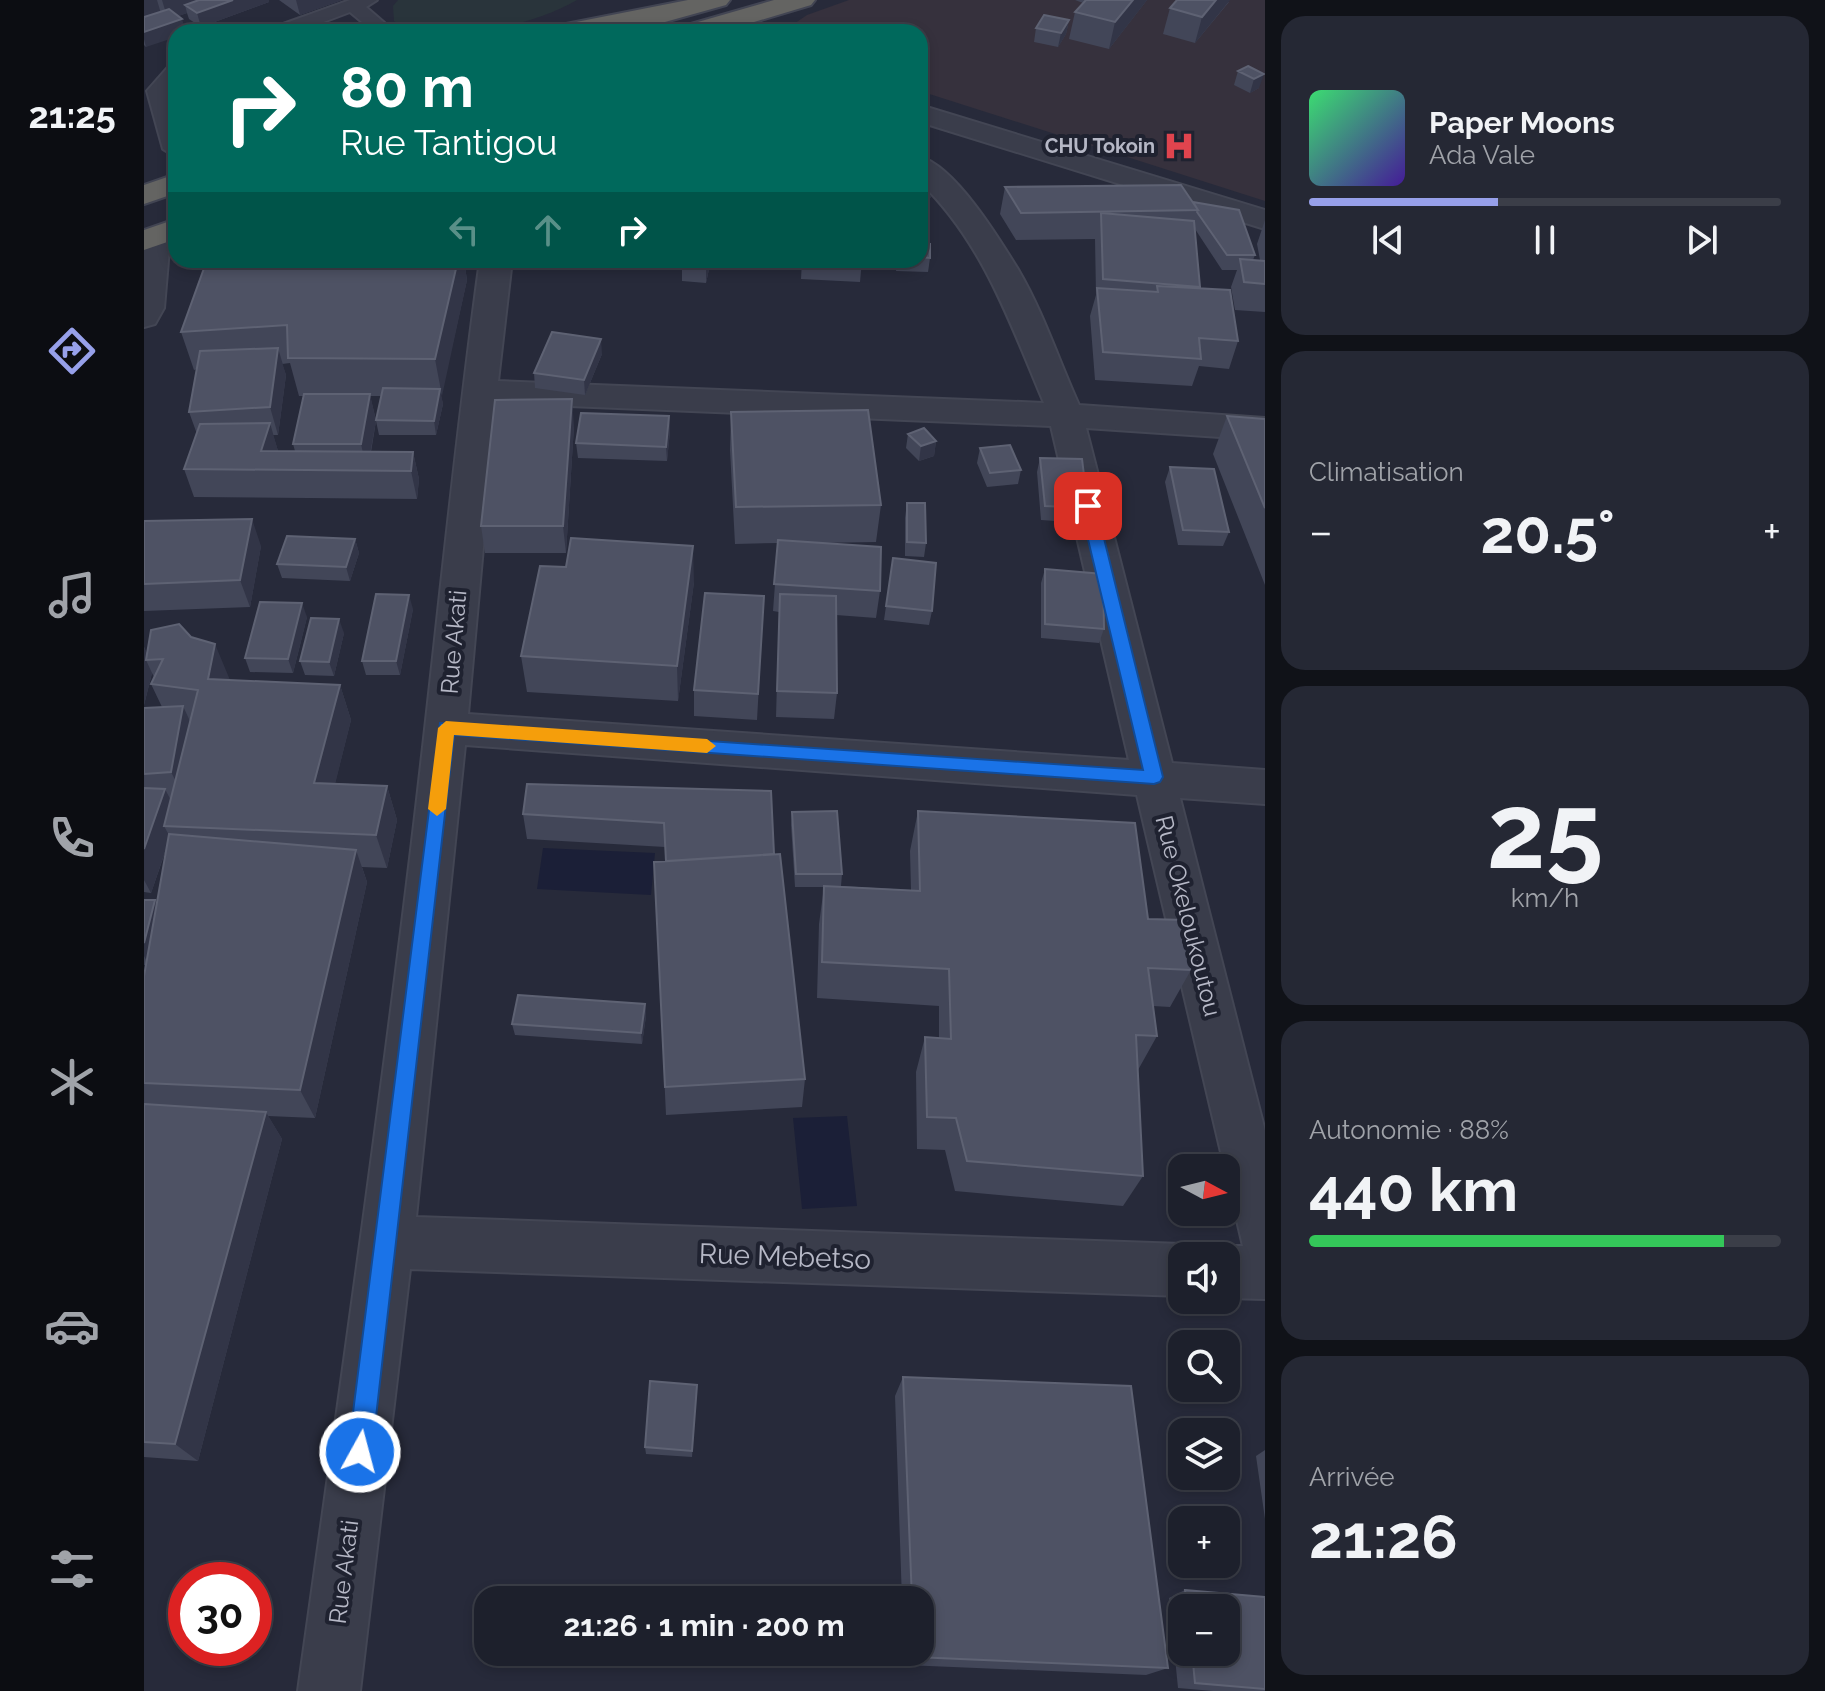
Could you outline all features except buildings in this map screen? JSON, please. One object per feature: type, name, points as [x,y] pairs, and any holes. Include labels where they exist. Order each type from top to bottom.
[{"type":"highway","points":[[613,24],[666,15],[717,0]]},
{"type":"highway","points":[[720,24],[802,0]]},
{"type":"street","points":[[928,115],[1265,220]]},
{"type":"street","name":"Rue Okeloukoutou","points":[[928,174],[952,196],[1004,272],[1066,415],[1265,1235]]},
{"type":"street","points":[[144,317],[148,308],[158,236]]},
{"type":"street","name":"Rue Akati","points":[[329,1691],[387,1242],[446,728],[478,391],[495,268]]},
{"type":"street","points":[[478,391],[1066,415],[1265,429]]},
{"type":"street","points":[[446,728],[1265,787]]},
{"type":"street","name":"Rue Mebetso","points":[[387,1242],[1168,1270]]},
{"type":"street","points":[[1240,1272],[1265,1273]]},
{"type":"lane","points":[[301,24],[360,3],[378,24]]},
{"type":"lane","points":[[168,79],[157,91],[168,128]]},
{"type":"lane","points":[[159,189],[168,164]]},
{"type":"shaded area","points":[[398,0],[577,0],[514,24],[397,24],[394,21],[393,6]]},
{"type":"shaded area","name":"CHU Tokoin","points":[[849,0],[1265,0],[1265,201],[928,94],[928,24],[794,24],[807,15]]},
{"type":"water","points":[[543,848],[655,853],[651,895],[537,889]]},
{"type":"water","points":[[847,1116],[857,1206],[802,1209],[793,1118]]},
{"type":"slow traffic","points":[[437,809],[446,728],[707,746]]},
{"type":"place","name":"CHU Tokoin","points":[[1179,146]]},
{"type":"route","points":[[360,1452],[446,728],[1154,777],[1088,506]]}]
